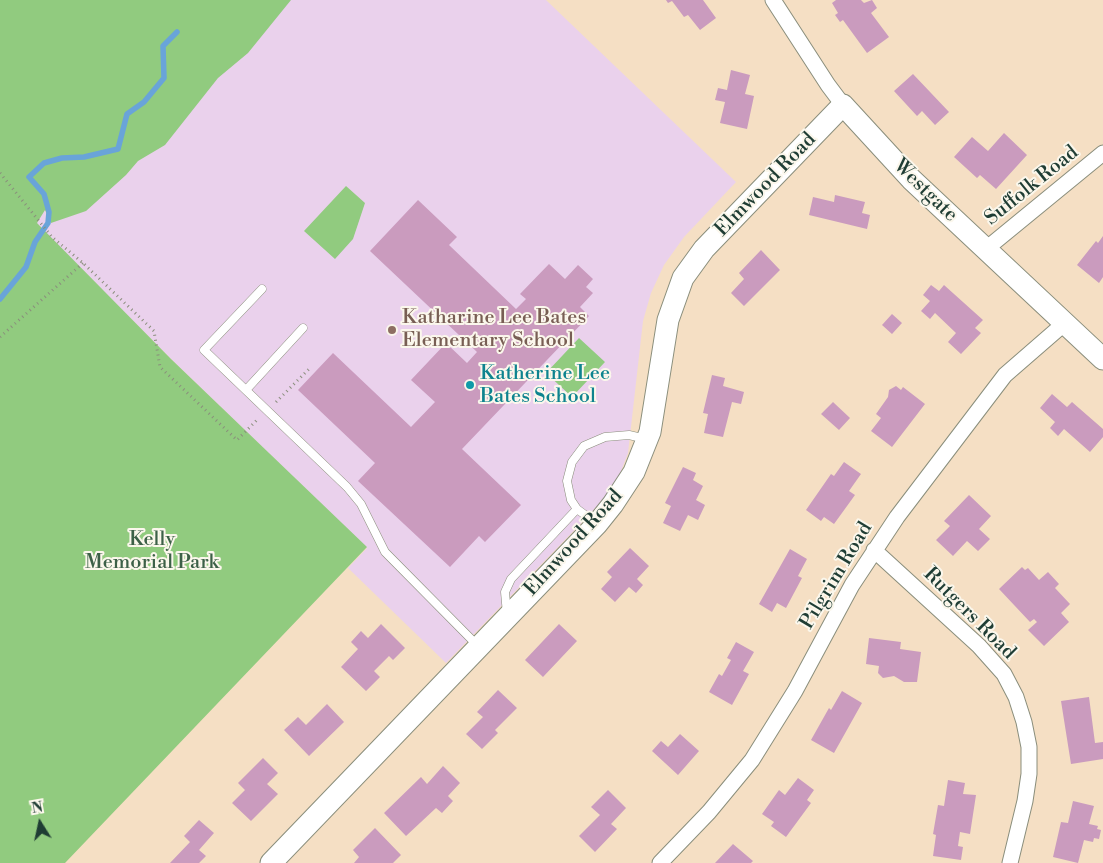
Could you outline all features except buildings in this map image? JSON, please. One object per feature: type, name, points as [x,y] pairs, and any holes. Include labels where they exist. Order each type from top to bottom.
[{"type":"street","name":"Westgate","points":[[773,0],[843,105],[911,179],[1066,322],[1103,359]]},
{"type":"street","name":"Elmwood Road","points":[[271,863],[597,524],[628,483],[648,440],[668,320],[683,278],[704,249],[843,105]]},
{"type":"street","name":"Suffolk Road","points":[[986,249],[1103,153]]},
{"type":"street","name":"Pilgrim Road","points":[[660,863],[709,812],[752,760],[782,713],[836,612],[874,550],[897,517],[1005,375],[1066,322]]},
{"type":"street","name":"Rutgers Road","points":[[874,550],[979,646],[1004,674],[1016,697],[1029,747],[1029,774],[1025,801],[1010,863]]},
{"type":"lane","points":[[262,289],[204,350],[355,495],[367,514],[385,552],[479,646]]},
{"type":"lane","points":[[246,390],[303,328]]},
{"type":"lane","points":[[597,524],[577,508],[569,494],[567,481],[569,467],[579,451],[597,439],[613,435],[629,435],[648,440]]},
{"type":"lane","points":[[507,617],[504,599],[511,578],[577,508]]},
{"type":"path","points":[[0,173],[52,238],[82,263],[154,331],[160,367],[237,440],[309,368]]},
{"type":"path","points":[[0,337],[82,263]]},
{"type":"shaded area","name":"Katharine Lee Bates Elementary School","points":[[186,0],[546,0],[736,182],[684,237],[664,265],[651,293],[643,321],[628,453],[618,479],[590,514],[446,663],[348,568],[367,548],[171,359],[36,223]]},
{"type":"green space","name":"Kelly Memorial Park","points":[[0,0],[291,0],[248,53],[218,78],[165,145],[138,161],[126,175],[86,211],[51,223],[45,210],[37,223],[171,359],[367,547],[65,863],[0,863]]},
{"type":"green space","points":[[346,186],[365,203],[353,239],[335,259],[304,231]]},
{"type":"green space","points":[[579,338],[605,362],[572,397],[546,373]]},
{"type":"waterway","points":[[0,299],[26,267],[35,242],[48,223],[49,212],[44,194],[29,177],[44,163],[62,158],[84,157],[118,149],[127,114],[144,102],[164,78],[163,46],[177,32]]},
{"type":"place","name":"Katharine Lee Bates Elementary School","points":[[392,330]]},
{"type":"place","name":"Katherine Lee Bates School","points":[[470,385]]}]
